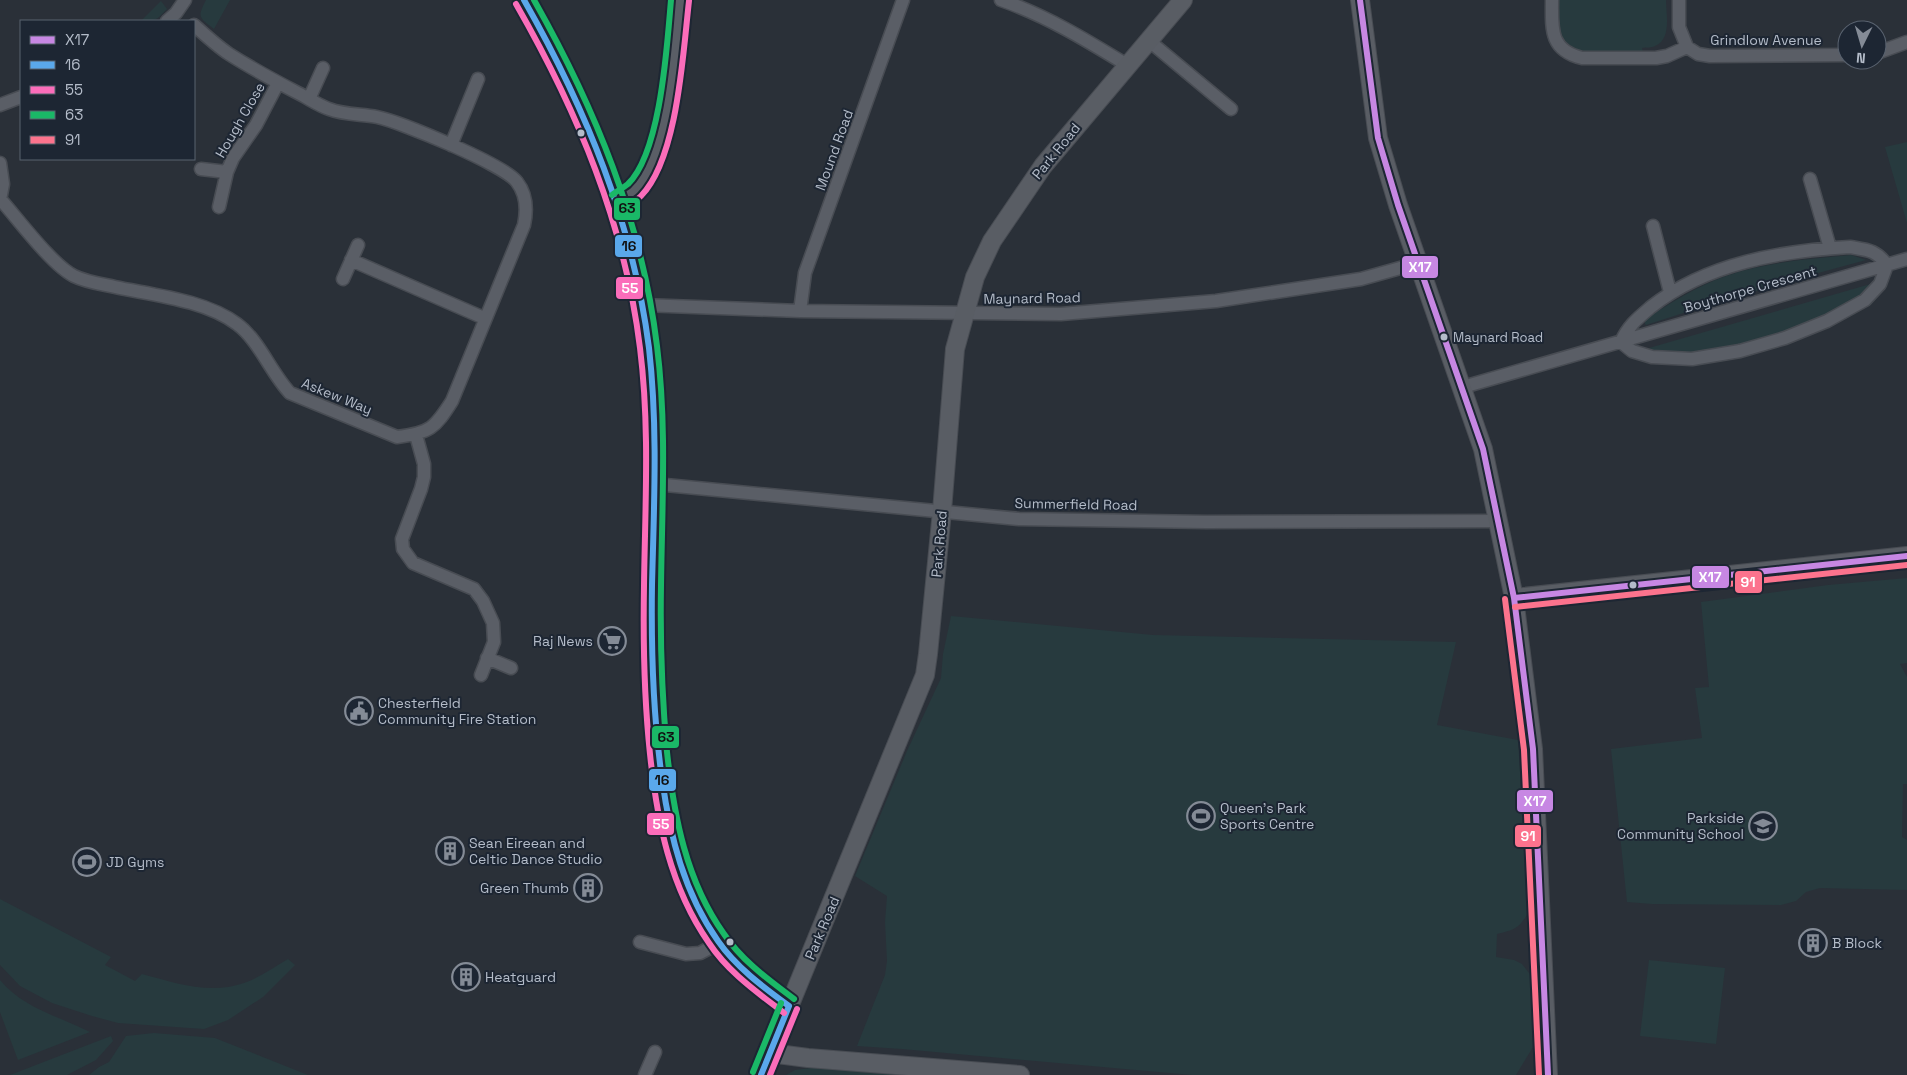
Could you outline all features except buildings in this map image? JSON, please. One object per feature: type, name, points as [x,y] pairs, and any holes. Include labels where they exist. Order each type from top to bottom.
[{"type":"street","points":[[172,17],[185,0]]},
{"type":"street","points":[[524,0],[552,48],[585,120],[617,202],[643,305],[654,404],[655,484],[652,604],[656,734],[669,826],[679,868],[700,914],[719,943],[743,968],[789,1006]]},
{"type":"street","points":[[617,202],[625,199],[642,181],[657,148],[666,119],[680,0]]},
{"type":"street","name":"Mound Road","points":[[800,311],[805,273],[903,0]]},
{"type":"street","points":[[1001,0],[1032,11],[1054,22],[1127,65]]},
{"type":"street","name":"Park Road","points":[[761,1075],[924,675],[928,654],[942,511],[955,349],[975,277],[992,241],[1043,166],[1183,0]]},
{"type":"street","points":[[1360,0],[1378,138],[1398,205],[1463,387],[1483,449],[1514,598],[1533,749],[1548,1075]]},
{"type":"street","points":[[1552,0],[1552,28],[1555,41],[1562,49],[1582,58],[1656,58],[1667,56],[1687,47],[1679,27],[1679,0]]},
{"type":"street","name":"Askew Way","points":[[0,200],[57,263],[74,276],[94,283],[176,300],[220,312],[249,334],[281,383],[290,393],[397,437],[416,435],[437,424],[452,401],[484,318],[524,226],[526,213],[524,197],[517,182],[504,170],[391,121],[343,113],[309,99],[228,54],[195,26]]},
{"type":"street","points":[[1148,40],[1231,109]]},
{"type":"street","points":[[1887,49],[1907,42]]},
{"type":"street","name":"Grindlow Avenue","points":[[1687,47],[1698,54],[1710,56],[1837,55]]},
{"type":"street","points":[[309,99],[323,68]]},
{"type":"street","points":[[451,146],[478,79]]},
{"type":"street","name":"Hough Close","points":[[219,207],[227,172],[233,158],[256,125],[278,83]]},
{"type":"street","points":[[0,105],[20,98]]},
{"type":"street","points":[[0,163],[3,184],[0,200]]},
{"type":"street","name":"Hough Close","points":[[200,169],[227,172]]},
{"type":"street","points":[[1810,179],[1830,248]]},
{"type":"street","name":"Boythorpe Crescent","points":[[1652,226],[1670,292]]},
{"type":"street","points":[[342,280],[358,245]]},
{"type":"street","name":"Boythorpe Crescent","points":[[1621,342],[1632,322],[1670,292],[1707,275],[1747,261],[1788,252],[1850,247],[1867,250],[1879,255],[1887,265]]},
{"type":"street","name":"Boythorpe Crescent","points":[[1463,387],[1907,259]]},
{"type":"street","points":[[351,260],[484,318]]},
{"type":"street","name":"Maynard Road","points":[[643,305],[800,311],[1061,314],[1216,301],[1361,279],[1418,263]]},
{"type":"street","points":[[1621,342],[1632,351],[1652,357],[1692,358],[1740,351],[1785,338],[1826,321],[1865,300],[1880,284],[1887,265]]},
{"type":"street","points":[[416,435],[424,464],[424,477],[402,539],[402,548],[413,563],[474,589],[483,601],[493,623],[494,642],[481,675]]},
{"type":"street","name":"Summerfield Road","points":[[655,484],[1019,519],[1206,522],[1498,520]]},
{"type":"street","points":[[1514,598],[1907,556]]},
{"type":"street","points":[[487,658],[511,668]]},
{"type":"street","points":[[640,942],[686,954],[700,953],[719,943]]},
{"type":"street","points":[[645,1075],[655,1052]]},
{"type":"street","points":[[770,1053],[818,1059],[1020,1075]]},
{"type":"green space","points":[[206,0],[230,0],[214,29],[201,17],[201,10]]},
{"type":"green space","points":[[1559,0],[1666,0],[1666,32],[1660,43],[1654,47],[1642,48],[1643,52],[1583,51],[1567,43],[1560,32]]},
{"type":"green space","points":[[161,1],[167,9],[156,19],[142,20]]},
{"type":"green space","points":[[1907,142],[1907,223],[1885,147]]},
{"type":"green space","points":[[1851,255],[1866,260],[1645,324],[1645,319],[1674,301],[1726,276],[1772,264]]},
{"type":"green space","points":[[1874,283],[1855,301],[1795,330],[1708,353],[1657,354],[1649,348]]},
{"type":"green space","name":"Parkside Community School","points":[[1907,578],[1907,663],[1900,664],[1907,677],[1907,784],[1903,784],[1902,837],[1907,840],[1907,890],[1820,888],[1806,892],[1796,901],[1781,905],[1652,904],[1627,902],[1611,749],[1702,738],[1695,688],[1709,687],[1701,602],[1828,585]]},
{"type":"green space","name":"Queen's Park Sports Centre","points":[[951,616],[1153,635],[1456,642],[1437,725],[1518,740],[1529,911],[1523,921],[1516,927],[1497,934],[1496,957],[1514,960],[1522,964],[1532,977],[1533,1047],[1516,1075],[1192,1075],[857,1046],[885,975],[887,961],[885,922],[887,896],[855,876],[907,751],[941,678],[943,654]]},
{"type":"green space","points":[[0,899],[111,957],[105,965],[135,981],[142,974],[193,986],[218,988],[250,981],[288,959],[295,965],[263,997],[228,1020],[204,1029],[118,1023],[52,1003],[20,986],[0,965]]},
{"type":"green space","points":[[1649,960],[1725,968],[1716,1044],[1640,1036]]},
{"type":"green space","points":[[0,980],[9,990],[30,1005],[90,1032],[18,1060],[0,1012]]},
{"type":"green space","points":[[154,1033],[215,1038],[308,1075],[89,1075],[109,1062],[126,1036]]},
{"type":"green space","points":[[111,1036],[113,1041],[96,1060],[67,1075],[10,1075]]},
{"type":"green space","points":[[819,1067],[940,1075],[786,1075],[795,1070]]},
{"type":"transit line","name":"16","points":[[524,0],[547,41],[587,125],[604,168],[619,212],[642,302],[649,348],[654,407],[652,658],[659,755],[674,843],[687,884],[706,923],[718,941],[742,968],[789,1006]]},
{"type":"transit line","name":"63","points":[[534,0],[577,82],[613,167],[628,211],[650,300],[657,346],[662,406],[661,628],[664,711],[667,752],[678,824],[691,870],[700,892],[724,934],[747,961],[794,999]]},
{"type":"transit line","name":"63","points":[[612,195],[628,184],[639,169],[648,148],[660,97],[671,0]]},
{"type":"transit line","name":"X17","points":[[1360,0],[1378,138],[1398,205],[1483,449],[1514,598],[1533,749],[1548,1075]]},
{"type":"transit line","name":"55","points":[[622,209],[641,196],[653,179],[663,157],[677,103],[689,1]]},
{"type":"transit line","name":"55","points":[[516,4],[559,86],[596,170],[611,214],[633,302],[640,348],[645,408],[644,670],[646,712],[653,779],[661,828],[684,899],[709,943],[725,963],[744,981],[784,1013]]},
{"type":"transit line","name":"X17","points":[[1514,598],[1907,556]]},
{"type":"transit line","name":"91","points":[[1515,607],[1907,565]]},
{"type":"transit line","name":"91","points":[[1505,599],[1524,750],[1539,1075]]},
{"type":"transit line","name":"63","points":[[753,1072],[781,1003]]},
{"type":"transit line","name":"16","points":[[761,1075],[789,1006]]},
{"type":"transit line","name":"55","points":[[770,1075],[797,1009]]},
{"type":"place","name":"Maynard Road","points":[[1444,337]]},
{"type":"place","name":"Raj News","points":[[612,641]]},
{"type":"place","name":"Chesterfield Community Fire Station","points":[[359,711]]},
{"type":"place","name":"Queen's Park Sports Centre","points":[[1201,816]]},
{"type":"place","name":"Parkside Community School","points":[[1763,826]]},
{"type":"place","name":"Sean Eireean and Celtic Dance Studio","points":[[450,851]]},
{"type":"place","name":"JD Gyms","points":[[87,862]]},
{"type":"place","name":"Green Thumb","points":[[588,888]]},
{"type":"place","name":"B Block","points":[[1813,943]]},
{"type":"place","name":"Heatguard","points":[[466,977]]}]
